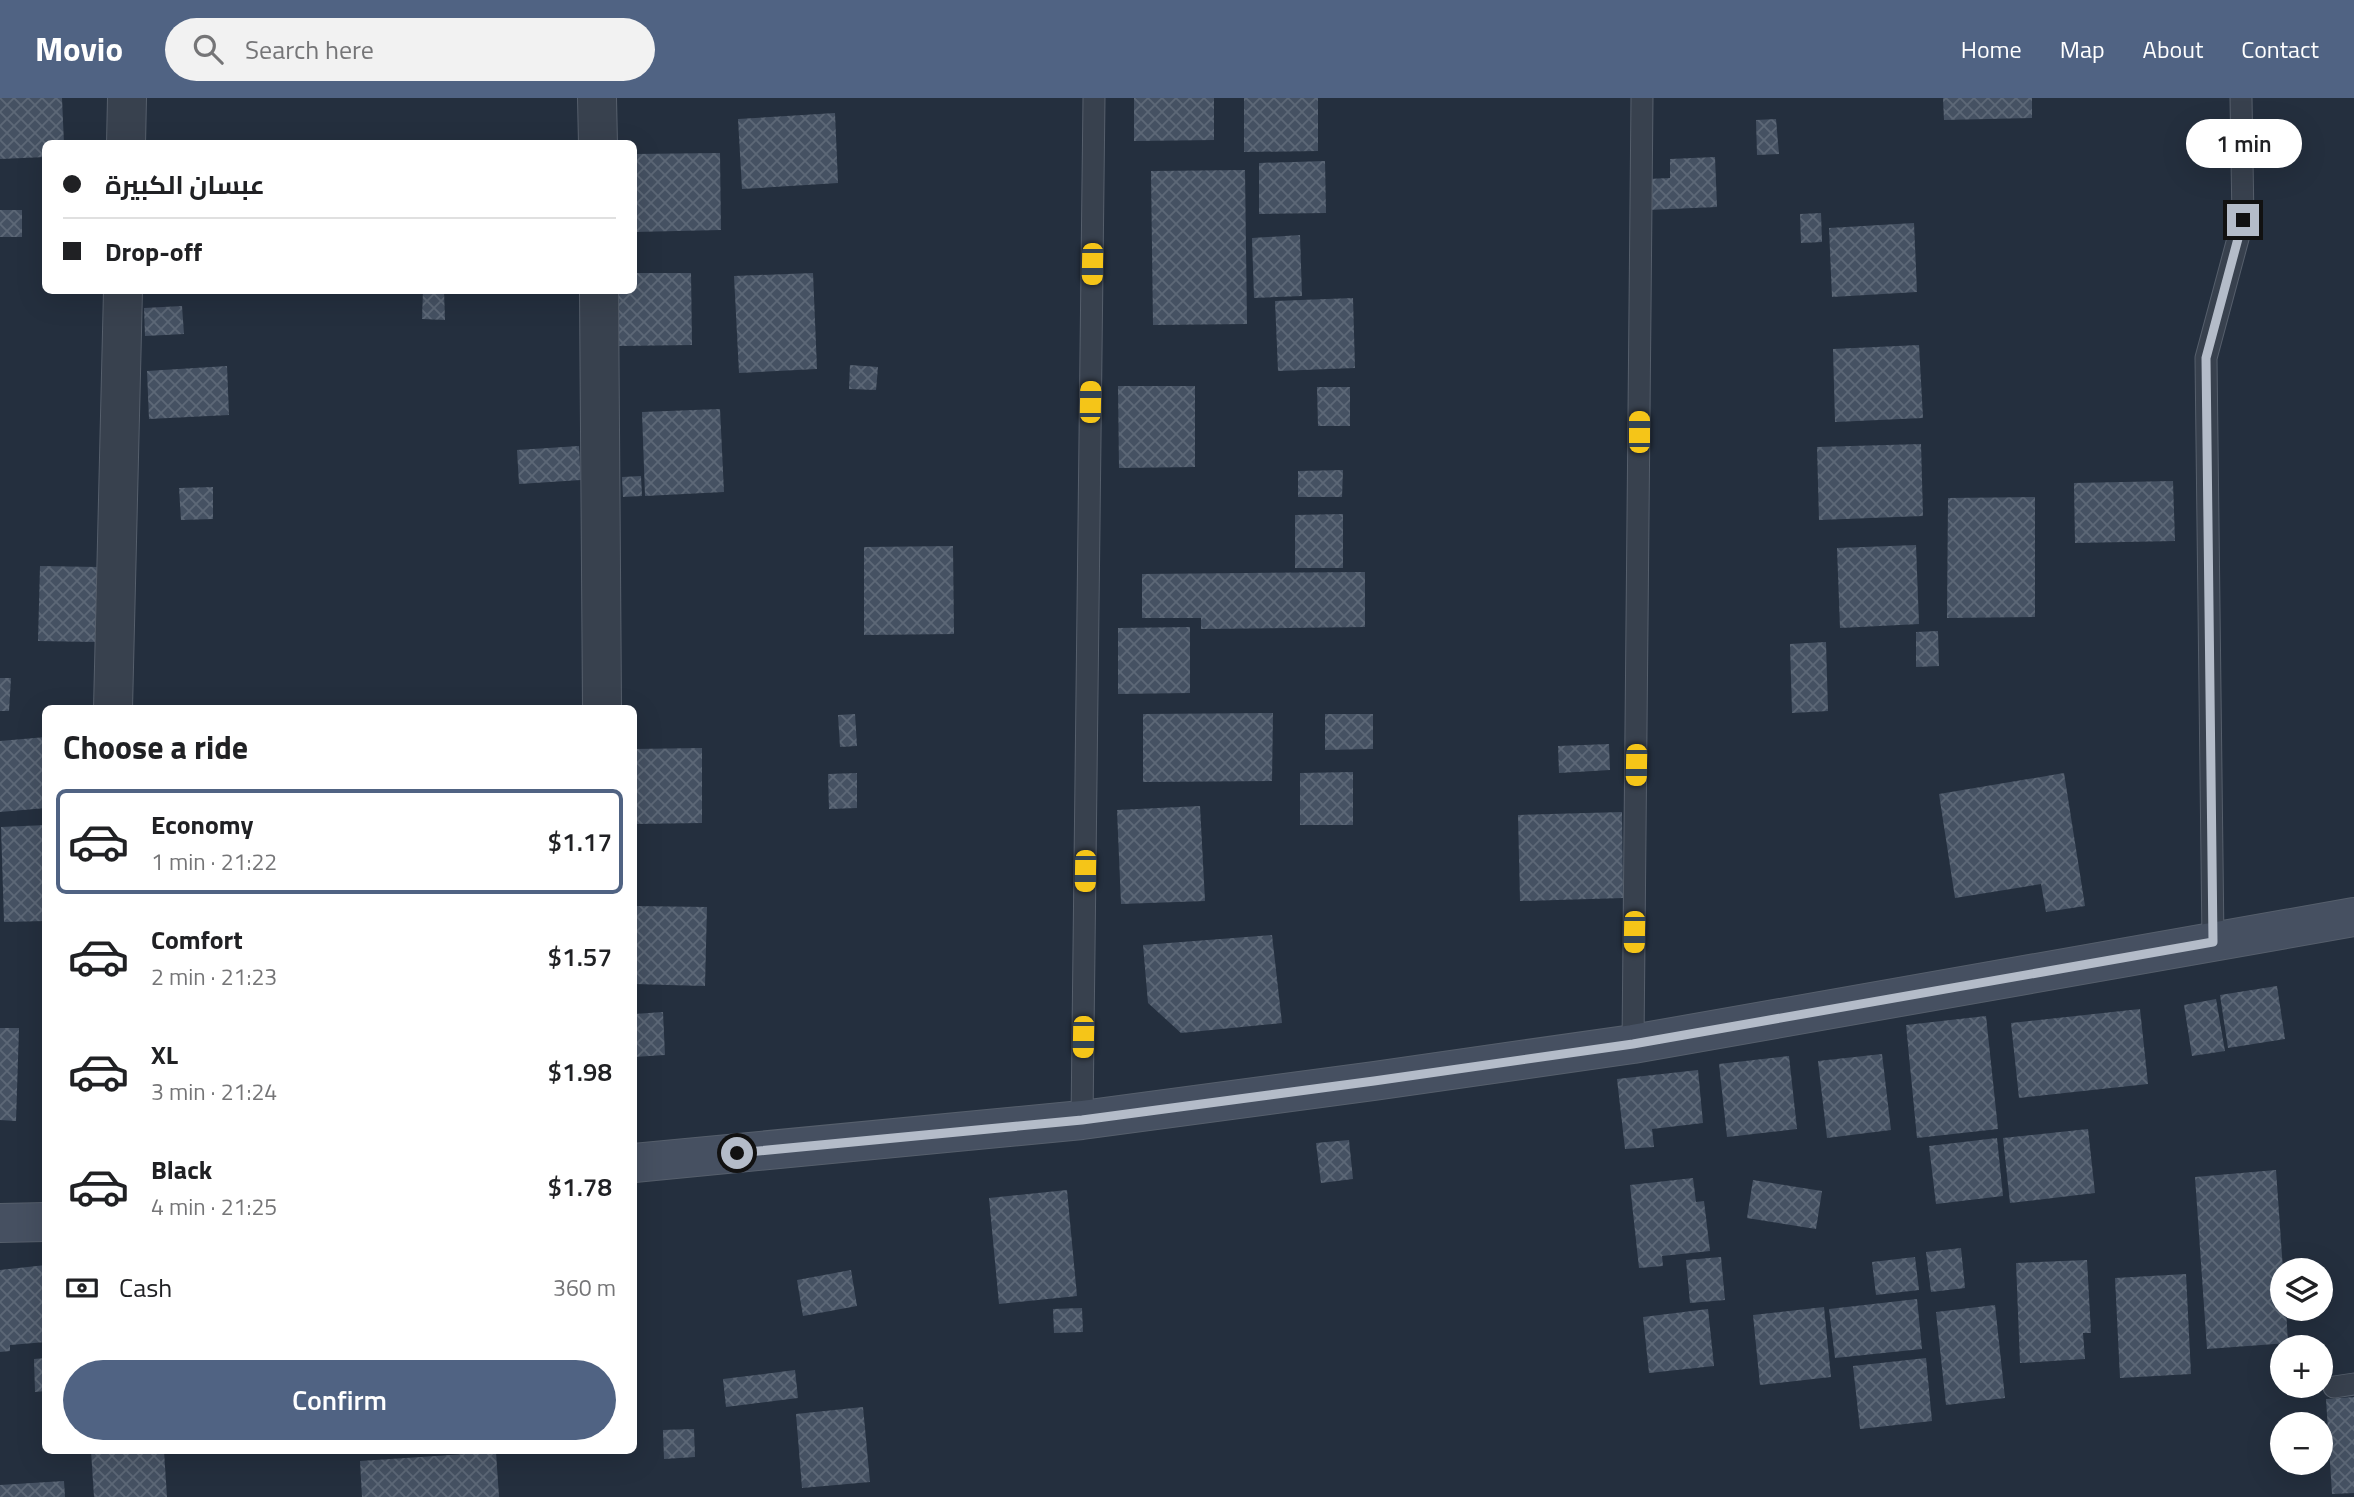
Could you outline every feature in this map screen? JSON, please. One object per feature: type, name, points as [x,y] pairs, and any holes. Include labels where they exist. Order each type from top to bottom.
[{"type":"main road","points":[[637,1163],[1082,1120],[1633,1044],[2354,917]]},
{"type":"main road","points":[[0,1223],[42,1222]]},
{"type":"street","points":[[126,140],[127,98]]},
{"type":"street","points":[[597,98],[598,140]]},
{"type":"street","points":[[113,705],[123,294]]},
{"type":"street","points":[[599,294],[602,705]]},
{"type":"lane","points":[[1082,1120],[1094,98]]},
{"type":"lane","points":[[1633,1044],[1642,98]]},
{"type":"lane","points":[[2213,942],[2206,358],[2243,220],[2241,98]]},
{"type":"building","points":[[0,98],[62,98],[64,140],[42,140],[42,157],[0,159]]},
{"type":"building","points":[[1134,98],[1214,98],[1214,140],[1134,141]]},
{"type":"building","points":[[1244,98],[1318,98],[1318,151],[1244,152]]},
{"type":"building","points":[[1943,98],[2032,98],[2032,118],[1944,120]]},
{"type":"building","points":[[835,113],[838,183],[742,189],[738,119]]},
{"type":"building","points":[[1776,119],[1779,154],[1757,155],[1756,120]]},
{"type":"building","points":[[720,153],[721,230],[637,232],[637,154]]},
{"type":"building","points":[[1715,157],[1717,207],[1648,210],[1647,179],[1670,178],[1670,159]]},
{"type":"building","points":[[1325,161],[1326,213],[1259,214],[1259,163]]},
{"type":"building","points":[[1245,170],[1247,324],[1153,325],[1151,171]]},
{"type":"building","points":[[0,210],[22,210],[22,237],[0,237]]},
{"type":"building","points":[[1821,213],[1822,242],[1801,243],[1800,214]]},
{"type":"building","points":[[1914,223],[1917,292],[1832,297],[1829,228]]},
{"type":"building","points":[[1300,235],[1302,296],[1254,298],[1252,238]]},
{"type":"building","points":[[637,273],[691,273],[692,345],[619,346],[619,294],[637,294]]},
{"type":"building","points":[[813,273],[817,369],[739,373],[734,276]]},
{"type":"building","points":[[423,294],[444,294],[445,320],[422,319]]},
{"type":"building","points":[[1353,298],[1355,368],[1278,371],[1275,301]]},
{"type":"building","points":[[182,306],[184,334],[145,336],[144,308]]},
{"type":"building","points":[[1919,345],[1923,418],[1835,422],[1833,349]]},
{"type":"building","points":[[850,365],[878,367],[876,390],[849,389]]},
{"type":"building","points":[[227,366],[229,415],[149,419],[147,371]]},
{"type":"building","points":[[1118,386],[1195,386],[1195,467],[1119,468]]},
{"type":"building","points":[[1317,387],[1350,387],[1350,426],[1318,426]]},
{"type":"building","points":[[720,409],[724,492],[645,496],[642,412]]},
{"type":"building","points":[[1921,444],[1923,516],[1819,520],[1817,447]]},
{"type":"building","points":[[579,446],[581,480],[519,484],[517,450]]},
{"type":"building","points":[[1343,470],[1342,497],[1298,497],[1298,471]]},
{"type":"building","points":[[641,476],[642,496],[623,497],[622,477]]},
{"type":"building","points":[[2173,481],[2175,541],[2075,543],[2074,483]]},
{"type":"building","points":[[213,487],[213,519],[181,520],[179,488]]},
{"type":"building","points":[[2035,497],[2035,617],[1947,618],[1948,498]]},
{"type":"building","points":[[1343,514],[1343,568],[1295,568],[1295,515]]},
{"type":"building","points":[[1916,545],[1919,624],[1840,628],[1837,548]]},
{"type":"building","points":[[953,546],[954,634],[864,635],[864,547]]},
{"type":"building","points":[[40,566],[98,567],[96,642],[38,641]]},
{"type":"building","points":[[1365,572],[1365,627],[1201,629],[1201,618],[1142,618],[1142,574]]},
{"type":"building","points":[[1190,627],[1190,693],[1118,694],[1118,628]]},
{"type":"building","points":[[1938,631],[1939,666],[1916,667],[1916,632]]},
{"type":"building","points":[[1826,642],[1828,711],[1792,713],[1790,644]]},
{"type":"building","points":[[0,678],[11,678],[9,711],[0,711]]},
{"type":"building","points":[[1273,713],[1272,781],[1143,782],[1143,714]]},
{"type":"building","points":[[855,714],[857,746],[840,747],[838,715]]},
{"type":"building","points":[[1325,714],[1373,714],[1373,749],[1325,750]]},
{"type":"building","points":[[42,737],[42,808],[0,812],[0,741]]},
{"type":"building","points":[[1609,744],[1610,770],[1559,773],[1558,746]]},
{"type":"building","points":[[702,748],[702,823],[637,824],[637,749]]},
{"type":"building","points":[[1353,772],[1353,825],[1300,825],[1300,773]]},
{"type":"building","points":[[857,773],[857,808],[829,809],[828,774]]},
{"type":"building","points":[[2064,773],[2085,906],[2046,912],[2041,884],[1955,898],[1939,794]]},
{"type":"building","points":[[1200,806],[1205,901],[1121,904],[1117,810]]},
{"type":"building","points":[[1622,812],[1623,898],[1520,901],[1518,815]]},
{"type":"building","points":[[42,825],[42,921],[4,922],[1,827]]},
{"type":"building","points":[[637,906],[707,907],[705,986],[637,984]]},
{"type":"building","points":[[1272,935],[1282,1023],[1181,1033],[1148,1003],[1143,945]]},
{"type":"building","points":[[2277,986],[2285,1039],[2228,1048],[2220,995]]},
{"type":"building","points":[[2216,999],[2225,1051],[2192,1056],[2184,1005]]},
{"type":"building","points":[[2140,1009],[2148,1084],[2019,1098],[2011,1023]]},
{"type":"building","points":[[663,1012],[665,1055],[637,1057],[637,1014]]},
{"type":"building","points":[[1986,1016],[1998,1129],[1917,1138],[1906,1025]]},
{"type":"building","points":[[0,1028],[19,1028],[16,1121],[0,1120]]},
{"type":"building","points":[[1882,1054],[1891,1130],[1827,1138],[1818,1061]]},
{"type":"building","points":[[1789,1056],[1797,1129],[1727,1137],[1719,1064]]},
{"type":"building","points":[[1698,1070],[1703,1123],[1652,1129],[1654,1147],[1625,1149],[1617,1079]]},
{"type":"building","points":[[2088,1129],[2095,1193],[2010,1203],[2003,1138]]},
{"type":"building","points":[[1997,1138],[2003,1196],[1936,1204],[1929,1146]]},
{"type":"building","points":[[1349,1140],[1353,1179],[1321,1183],[1316,1143]]},
{"type":"building","points":[[2276,1170],[2282,1258],[2270,1258],[2270,1321],[2287,1321],[2288,1335],[2270,1335],[2270,1344],[2207,1349],[2195,1177]]},
{"type":"building","points":[[1693,1178],[1696,1202],[1704,1201],[1710,1251],[1662,1256],[1663,1266],[1639,1268],[1630,1185]]},
{"type":"building","points":[[1753,1180],[1822,1191],[1816,1229],[1747,1218]]},
{"type":"building","points":[[1067,1190],[1077,1296],[999,1304],[989,1198]]},
{"type":"building","points":[[1961,1248],[1965,1288],[1931,1292],[1926,1252]]},
{"type":"building","points":[[1721,1257],[1725,1300],[1690,1303],[1686,1260]]},
{"type":"building","points":[[1915,1257],[1919,1290],[1876,1295],[1872,1262]]},
{"type":"building","points":[[2087,1260],[2091,1333],[2083,1333],[2085,1359],[2020,1363],[2016,1263]]},
{"type":"building","points":[[42,1265],[42,1342],[10,1345],[10,1351],[0,1352],[0,1270]]},
{"type":"building","points":[[851,1270],[857,1306],[803,1316],[797,1280]]},
{"type":"building","points":[[2186,1274],[2191,1374],[2120,1378],[2115,1278]]},
{"type":"building","points":[[1917,1299],[1922,1349],[1835,1358],[1829,1309]]},
{"type":"building","points":[[1995,1305],[2005,1398],[1946,1405],[1936,1312]]},
{"type":"building","points":[[1824,1307],[1831,1377],[1760,1385],[1753,1315]]},
{"type":"building","points":[[1082,1308],[1083,1332],[1054,1333],[1053,1309]]},
{"type":"building","points":[[1708,1309],[1714,1366],[1649,1373],[1643,1317]]},
{"type":"building","points":[[42,1358],[42,1391],[35,1392],[34,1359]]},
{"type":"building","points":[[1926,1358],[1932,1421],[1860,1429],[1853,1366]]},
{"type":"building","points":[[795,1370],[798,1398],[726,1407],[723,1379]]},
{"type":"building","points":[[2354,1397],[2354,1493],[2332,1494],[2333,1412],[2327,1412],[2326,1399]]},
{"type":"building","points":[[863,1407],[870,1482],[802,1488],[796,1414]]},
{"type":"building","points":[[694,1429],[695,1457],[664,1459],[663,1430]]},
{"type":"building","points":[[91,1454],[164,1454],[167,1497],[94,1497]]},
{"type":"building","points":[[496,1454],[499,1497],[362,1497],[360,1461]]},
{"type":"building","points":[[64,1481],[65,1497],[0,1497],[0,1485]]},
{"type":"route","points":[[737,1153],[1082,1120],[1633,1044],[2213,942],[2206,358],[2243,220]]}]
